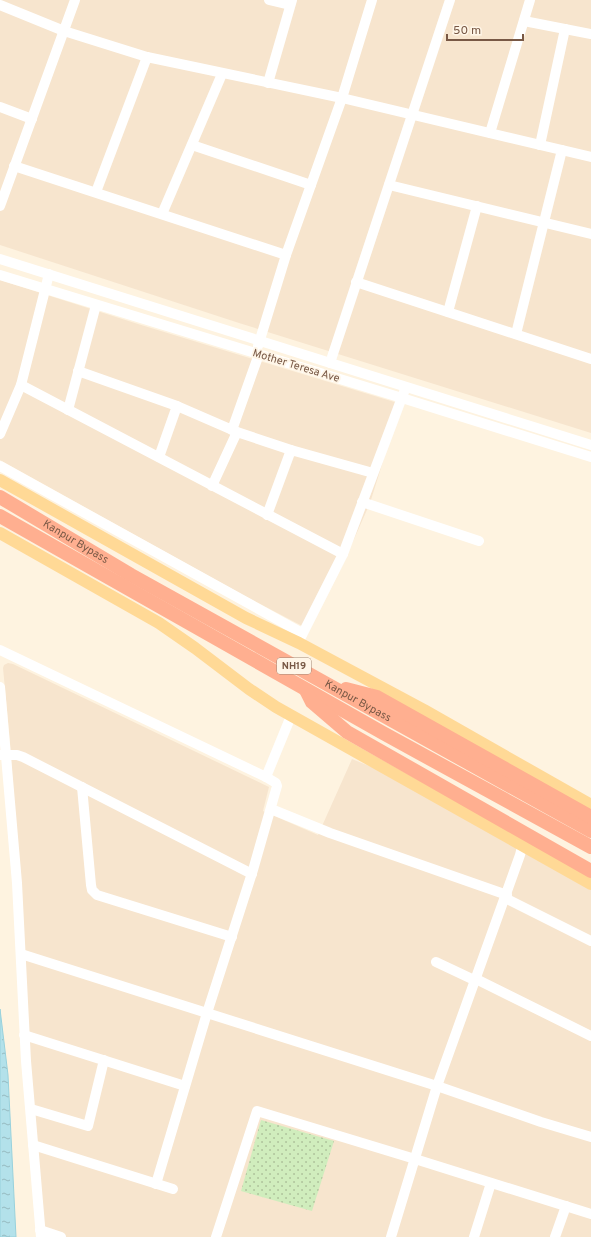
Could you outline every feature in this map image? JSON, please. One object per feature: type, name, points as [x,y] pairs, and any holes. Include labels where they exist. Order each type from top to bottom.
[{"type":"highway","name":"Kanpur Bypass","points":[[0,498],[324,683],[591,831]]},
{"type":"highway","name":"Kanpur Bypass","points":[[0,516],[383,733],[591,847]]},
{"type":"highway","points":[[324,683],[377,697],[591,817]]},
{"type":"highway","points":[[305,688],[312,702],[347,732],[587,868]]},
{"type":"main road","points":[[0,480],[246,618],[301,638],[591,805]]},
{"type":"main road","points":[[0,533],[159,623],[249,689],[291,716],[522,847],[591,884]]},
{"type":"street","points":[[0,206],[75,0]]},
{"type":"street","points":[[268,83],[291,2],[269,0]]},
{"type":"street","points":[[212,486],[234,431],[257,354],[259,340],[286,255],[342,98],[372,0]]},
{"type":"street","points":[[330,363],[450,0]]},
{"type":"street","points":[[490,133],[530,0]]},
{"type":"street","points":[[0,5],[64,31],[147,57],[222,74],[342,98],[591,157]]},
{"type":"street","points":[[524,21],[591,34]]},
{"type":"street","points":[[540,145],[565,29]]},
{"type":"street","points":[[96,192],[147,57]]},
{"type":"street","points":[[162,214],[222,74]]},
{"type":"street","points":[[0,107],[32,119]]},
{"type":"street","points":[[192,145],[311,185]]},
{"type":"street","points":[[516,334],[562,150]]},
{"type":"street","points":[[14,166],[286,255]]},
{"type":"street","points":[[389,185],[591,234]]},
{"type":"street","points":[[448,312],[477,206]]},
{"type":"street","points":[[0,259],[591,445]]},
{"type":"street","points":[[0,434],[21,385],[49,274]]},
{"type":"street","name":"Mother Teresa Ave","points":[[0,275],[591,457]]},
{"type":"street","points":[[356,282],[591,359]]},
{"type":"street","points":[[68,410],[96,305]]},
{"type":"street","points":[[78,371],[177,406],[234,431],[291,450],[374,473]]},
{"type":"street","points":[[21,385],[343,554]]},
{"type":"street","points":[[0,466],[301,638],[343,554],[406,387]]},
{"type":"street","points":[[159,457],[177,406]]},
{"type":"street","points":[[267,514],[291,450]]},
{"type":"street","points":[[362,502],[479,541]]},
{"type":"street","points":[[0,650],[266,777],[276,783],[277,786],[252,874],[207,1013],[156,1184]]},
{"type":"street","points":[[0,687],[3,755],[16,876],[24,1034],[40,1234],[62,1237]]},
{"type":"street","points":[[266,777],[291,716]]},
{"type":"street","points":[[3,755],[18,755],[23,757],[252,874]]},
{"type":"street","points":[[82,787],[89,872],[92,890],[97,894],[232,937]]},
{"type":"street","points":[[271,809],[330,834],[506,896],[591,941]]},
{"type":"street","points":[[391,1237],[437,1086],[506,896],[522,847]]},
{"type":"street","points":[[21,954],[437,1086],[541,1122],[591,1137]]},
{"type":"street","points":[[436,962],[472,979],[476,979],[591,1036]]},
{"type":"street","points":[[24,1034],[185,1086]]},
{"type":"street","points":[[31,1109],[88,1126],[104,1060]]},
{"type":"street","points":[[216,1237],[257,1111],[591,1214]]},
{"type":"street","points":[[34,1145],[173,1189]]},
{"type":"street","points":[[474,1237],[490,1182]]},
{"type":"street","points":[[555,1237],[566,1206]]},
{"type":"shaded area","points":[[0,0],[591,0],[591,433],[239,323],[0,245]]},
{"type":"shaded area","points":[[0,280],[138,324],[401,404],[370,503],[343,564],[308,629],[243,595],[0,460]]},
{"type":"shaded area","points":[[8,663],[13,664],[269,787],[263,811],[318,835],[352,759],[379,770],[591,890],[591,1237],[44,1237],[35,1133],[10,742],[3,668],[4,665]]},
{"type":"green space","points":[[261,1120],[334,1141],[312,1211],[241,1191]]},
{"type":"water","points":[[0,1009],[8,1075],[16,1237],[0,1237]]}]
